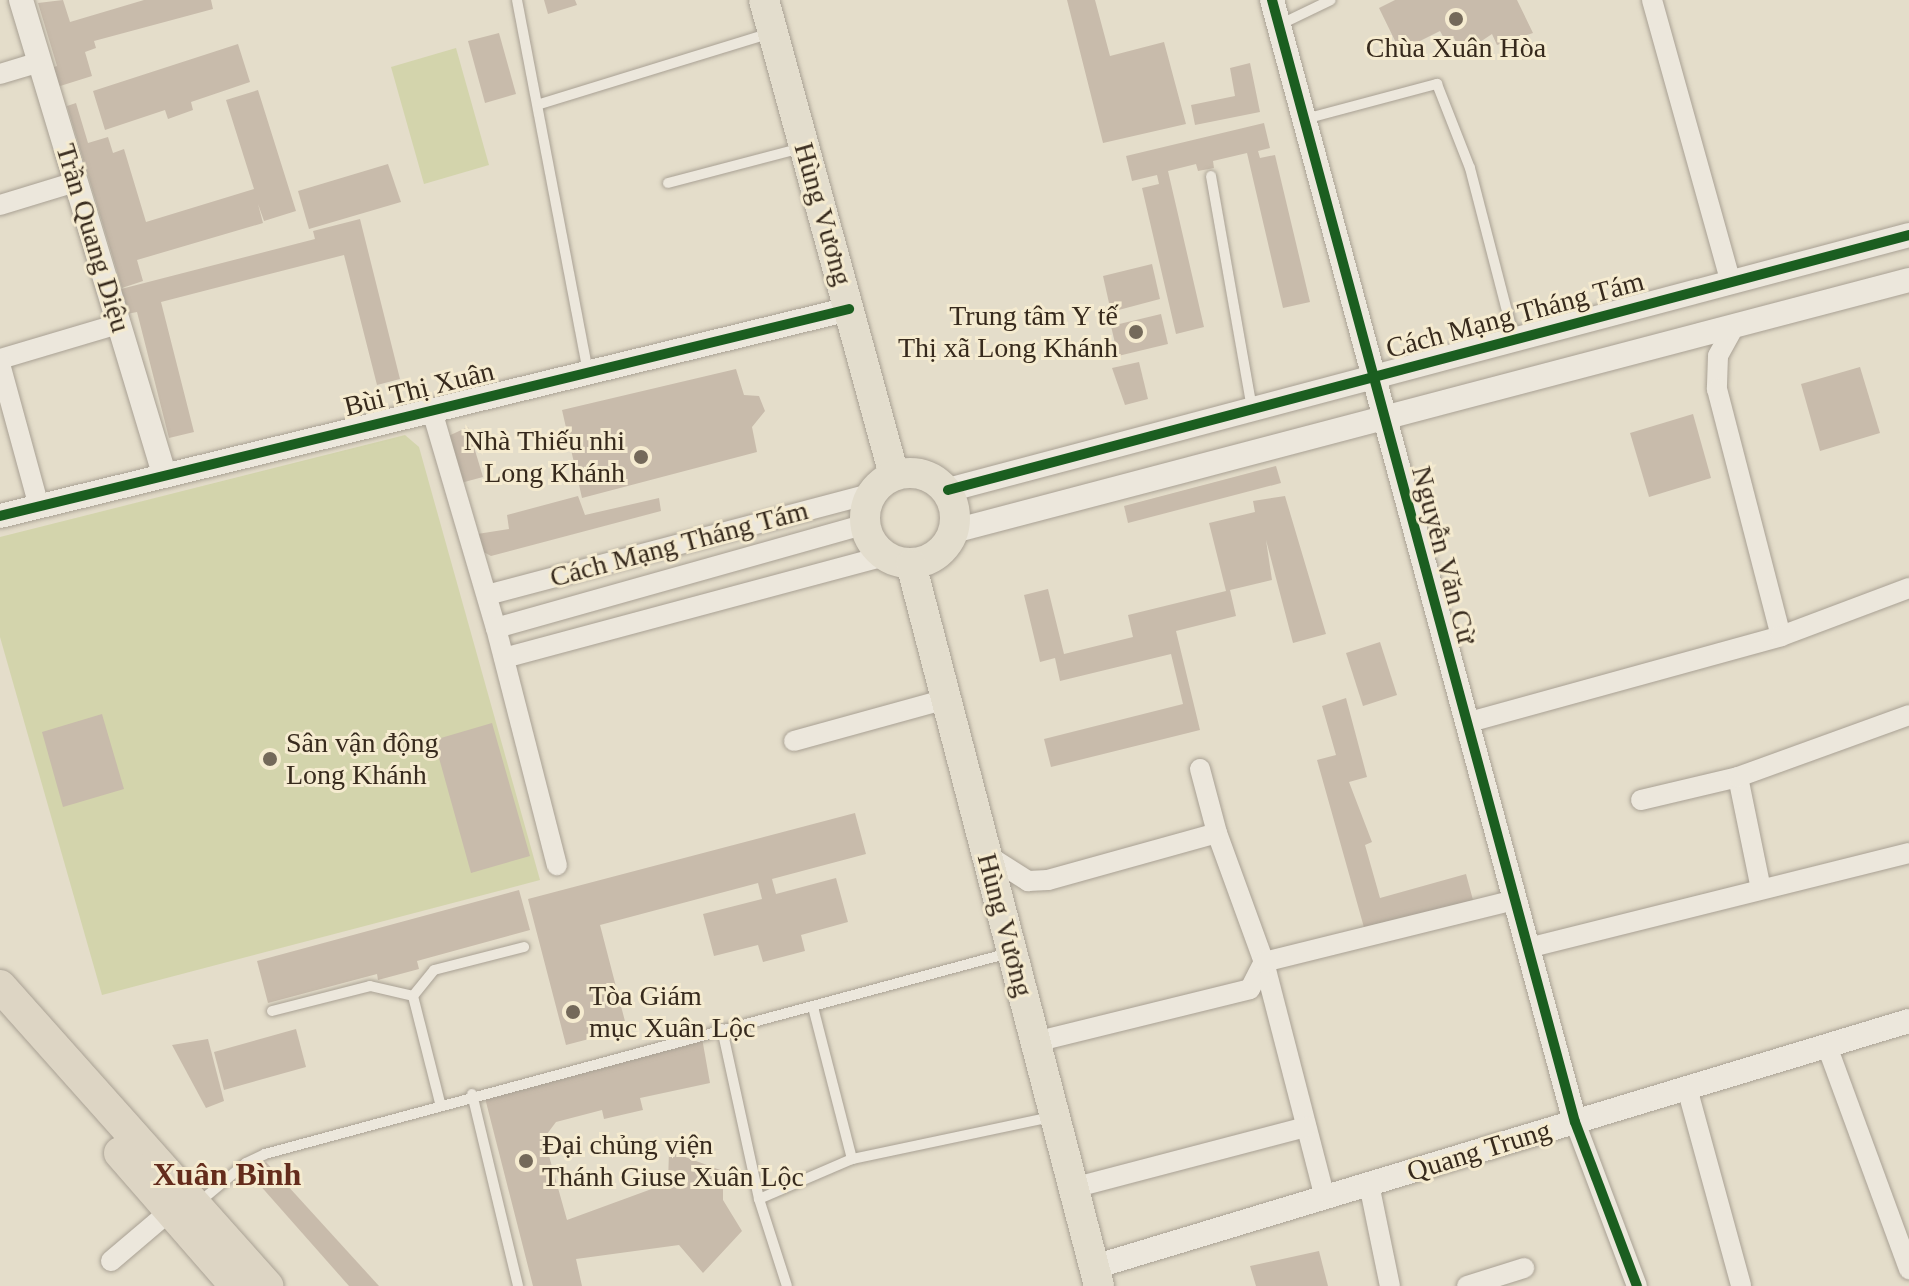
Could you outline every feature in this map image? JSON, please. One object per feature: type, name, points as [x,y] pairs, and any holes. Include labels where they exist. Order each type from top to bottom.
[{"type":"highway","points":[[0,986],[182,1208],[236,1286]]},
{"type":"highway","points":[[0,1014],[182,1208],[267,1286]]},
{"type":"main road","name":"Hùng Vương","points":[[764,0],[849,309],[883,484]]},
{"type":"main road","points":[[914,472],[933,477],[948,490],[956,510],[954,531],[945,548],[898,560],[865,524],[883,484],[914,472]]},
{"type":"main road","name":"Hùng Vương","points":[[898,560],[946,699],[1097,1277]]},
{"type":"street","name":"Trần Quang Diệu","points":[[21,0],[165,476]]},
{"type":"street","name":"Nguyễn Văn Cừ","points":[[1272,0],[1382,419],[1575,1122]]},
{"type":"street","points":[[1652,0],[1731,282]]},
{"type":"street","points":[[0,74],[40,62]]},
{"type":"street","points":[[0,205],[75,182]]},
{"type":"street","name":"Cách Mạng Tháng Tám","points":[[948,490],[1909,235]]},
{"type":"street","points":[[954,531],[1909,280]]},
{"type":"street","name":"Bùi Thị Xuân","points":[[0,516],[849,309]]},
{"type":"street","points":[[39,507],[0,362],[118,324]]},
{"type":"street","points":[[1735,325],[1718,356],[1717,389],[1781,636]]},
{"type":"street","points":[[432,411],[487,595],[557,865]]},
{"type":"street","name":"Cách Mạng Tháng Tám","points":[[487,595],[883,484]]},
{"type":"street","name":"Cách Mạng Tháng Tám","points":[[496,628],[865,524]]},
{"type":"street","points":[[504,658],[898,560]]},
{"type":"street","points":[[1466,723],[1781,636],[1909,588]]},
{"type":"street","points":[[794,741],[946,699]]},
{"type":"street","points":[[1641,800],[1738,777],[1909,715]]},
{"type":"street","points":[[1200,769],[1217,833],[1264,962],[1325,1198]]},
{"type":"street","points":[[1738,777],[1761,889]]},
{"type":"street","points":[[987,855],[1028,881],[1048,880],[1217,833]]},
{"type":"street","points":[[1528,948],[1909,853]]},
{"type":"street","points":[[1035,1042],[1250,989],[1264,962],[1514,900]]},
{"type":"street","name":"Quang Trung","points":[[1097,1277],[1369,1184],[1909,1021]]},
{"type":"street","points":[[1827,1046],[1909,1269]]},
{"type":"street","points":[[1687,1088],[1741,1286]]},
{"type":"street","points":[[1575,1122],[1637,1286]]},
{"type":"street","points":[[1073,1188],[1306,1127]]},
{"type":"street","points":[[1369,1184],[1390,1286]]},
{"type":"street","points":[[111,1261],[182,1208]]},
{"type":"street","points":[[1467,1286],[1524,1268]]},
{"type":"lane","points":[[517,0],[540,104],[588,373]]},
{"type":"lane","points":[[1279,25],[1331,0]]},
{"type":"lane","points":[[540,104],[773,33]]},
{"type":"lane","points":[[1304,120],[1437,84],[1470,168],[1515,340]]},
{"type":"lane","points":[[668,183],[804,147]]},
{"type":"lane","points":[[1211,176],[1252,410]]},
{"type":"lane","points":[[413,996],[434,970],[524,947]]},
{"type":"lane","points":[[182,1208],[254,1158],[472,1094],[813,1007],[1012,952]]},
{"type":"lane","points":[[272,1011],[370,986],[413,996]]},
{"type":"lane","points":[[413,996],[440,1103]]},
{"type":"lane","points":[[813,1007],[852,1159]]},
{"type":"lane","points":[[722,1029],[759,1199],[787,1286]]},
{"type":"lane","points":[[472,1094],[518,1286]]},
{"type":"lane","points":[[759,1199],[852,1159],[1055,1117]]},
{"type":"green space","points":[[456,48],[489,165],[424,184],[391,67]]},
{"type":"green space","name":"Sân vận động Long Khánh","points":[[405,435],[419,447],[540,880],[102,995],[0,637],[0,537]]},
{"type":"building","points":[[63,0],[70,22],[144,0],[211,0],[213,9],[94,41],[96,48],[85,52],[92,76],[57,87],[51,68],[57,66],[38,3]]},
{"type":"building","points":[[544,0],[575,0],[577,5],[548,14]]},
{"type":"building","points":[[1067,0],[1095,0],[1110,56],[1164,42],[1186,124],[1103,143]]},
{"type":"building","name":"Chùa Xuân Hòa","points":[[1395,0],[1517,0],[1533,33],[1497,45],[1492,34],[1462,54],[1454,38],[1446,42],[1440,31],[1400,51],[1379,8]]},
{"type":"building","points":[[499,33],[516,94],[485,103],[468,41]]},
{"type":"building","points":[[238,44],[250,82],[191,102],[193,110],[168,119],[165,110],[105,130],[93,91]]},
{"type":"building","points":[[1250,63],[1260,112],[1195,125],[1191,105],[1235,96],[1230,68]]},
{"type":"building","points":[[258,90],[296,211],[264,221],[258,204],[263,223],[137,260],[143,281],[122,288],[67,106],[76,103],[88,143],[108,137],[113,153],[124,149],[146,222],[254,189],[226,100]]},
{"type":"building","points":[[1264,123],[1270,148],[1258,151],[1260,158],[1275,155],[1310,302],[1283,308],[1247,153],[1213,161],[1214,168],[1198,171],[1196,164],[1168,171],[1204,327],[1176,334],[1142,188],[1159,184],[1157,175],[1132,181],[1126,156]]},
{"type":"building","points":[[388,164],[401,202],[309,229],[298,191]]},
{"type":"building","points":[[360,219],[400,379],[377,385],[344,255],[161,302],[194,432],[169,438],[137,312],[127,314],[121,289],[315,239],[313,231]]},
{"type":"building","points":[[1152,264],[1160,299],[1111,312],[1103,276]]},
{"type":"building","points":[[1161,314],[1168,344],[1118,356],[1111,326]]},
{"type":"building","points":[[1139,362],[1148,399],[1125,405],[1112,368]]},
{"type":"building","points":[[1860,367],[1880,433],[1820,451],[1801,384]]},
{"type":"building","points":[[736,369],[744,395],[759,396],[765,411],[752,427],[757,452],[582,498],[562,410]]},
{"type":"building","points":[[1693,414],[1711,478],[1649,497],[1630,433]]},
{"type":"building","points":[[468,427],[483,477],[457,484],[444,438]]},
{"type":"building","points":[[1276,466],[1281,483],[1128,523],[1124,506]]},
{"type":"building","points":[[578,496],[585,515],[659,498],[661,511],[491,556],[474,547],[471,535],[509,529],[507,515]]},
{"type":"building","points":[[1285,496],[1326,634],[1293,643],[1266,540],[1272,580],[1230,590],[1236,616],[1176,631],[1200,730],[1051,767],[1044,739],[1183,704],[1171,654],[1060,681],[1055,658],[1040,662],[1024,595],[1048,589],[1064,654],[1133,637],[1128,615],[1226,591],[1209,523],[1255,512],[1253,501]]},
{"type":"building","points":[[1380,642],[1397,695],[1363,706],[1346,653]]},
{"type":"building","points":[[1346,698],[1367,777],[1349,782],[1372,842],[1365,845],[1380,898],[1466,874],[1473,900],[1365,931],[1317,760],[1336,755],[1322,706]]},
{"type":"building","points":[[102,714],[124,789],[63,807],[42,732]]},
{"type":"building","points":[[492,723],[530,856],[471,873],[434,740]]},
{"type":"building","points":[[855,813],[866,854],[772,879],[776,894],[836,878],[848,922],[801,935],[805,951],[763,962],[758,945],[714,956],[703,914],[762,899],[758,883],[600,925],[627,1029],[566,1045],[528,899]]},
{"type":"building","points":[[519,890],[530,930],[417,961],[419,969],[378,980],[377,974],[268,1003],[257,961]]},
{"type":"building","points":[[296,1029],[306,1067],[224,1090],[214,1052]]},
{"type":"building","name":"Đại chủng viện Thánh Giuse Xuân Lộc","points":[[702,1038],[710,1083],[640,1098],[643,1110],[604,1119],[602,1110],[556,1122],[544,1138],[567,1220],[668,1183],[669,1151],[723,1171],[723,1200],[742,1231],[703,1273],[679,1245],[576,1259],[582,1286],[533,1286],[484,1094]]},
{"type":"building","points":[[208,1039],[224,1101],[206,1108],[172,1045]]},
{"type":"building","points":[[266,1162],[379,1286],[349,1286],[251,1175]]},
{"type":"building","points":[[1319,1251],[1328,1286],[1256,1286],[1250,1266]]},
{"type":"cycle path","points":[[1272,0],[1575,1122],[1637,1286]]},
{"type":"cycle path","points":[[948,490],[1909,235]]},
{"type":"cycle path","points":[[0,516],[849,309]]},
{"type":"place","name":"Chùa Xuân Hòa","points":[[1456,19]]},
{"type":"place","name":"Trung tâm Y tế Thị xã Long Khánh","points":[[1136,332]]},
{"type":"place","name":"Nhà Thiếu nhi Long Khánh","points":[[641,457]]},
{"type":"place","name":"Sân vận động Long Khánh","points":[[270,759]]},
{"type":"place","name":"Tòa Giám mục Xuân Lộc","points":[[573,1012]]},
{"type":"place","name":"Đại chủng viện Thánh Giuse Xuân Lộc","points":[[526,1161]]},
{"type":"district","name":"Xuân Bình","points":[[227,1174]]}]
